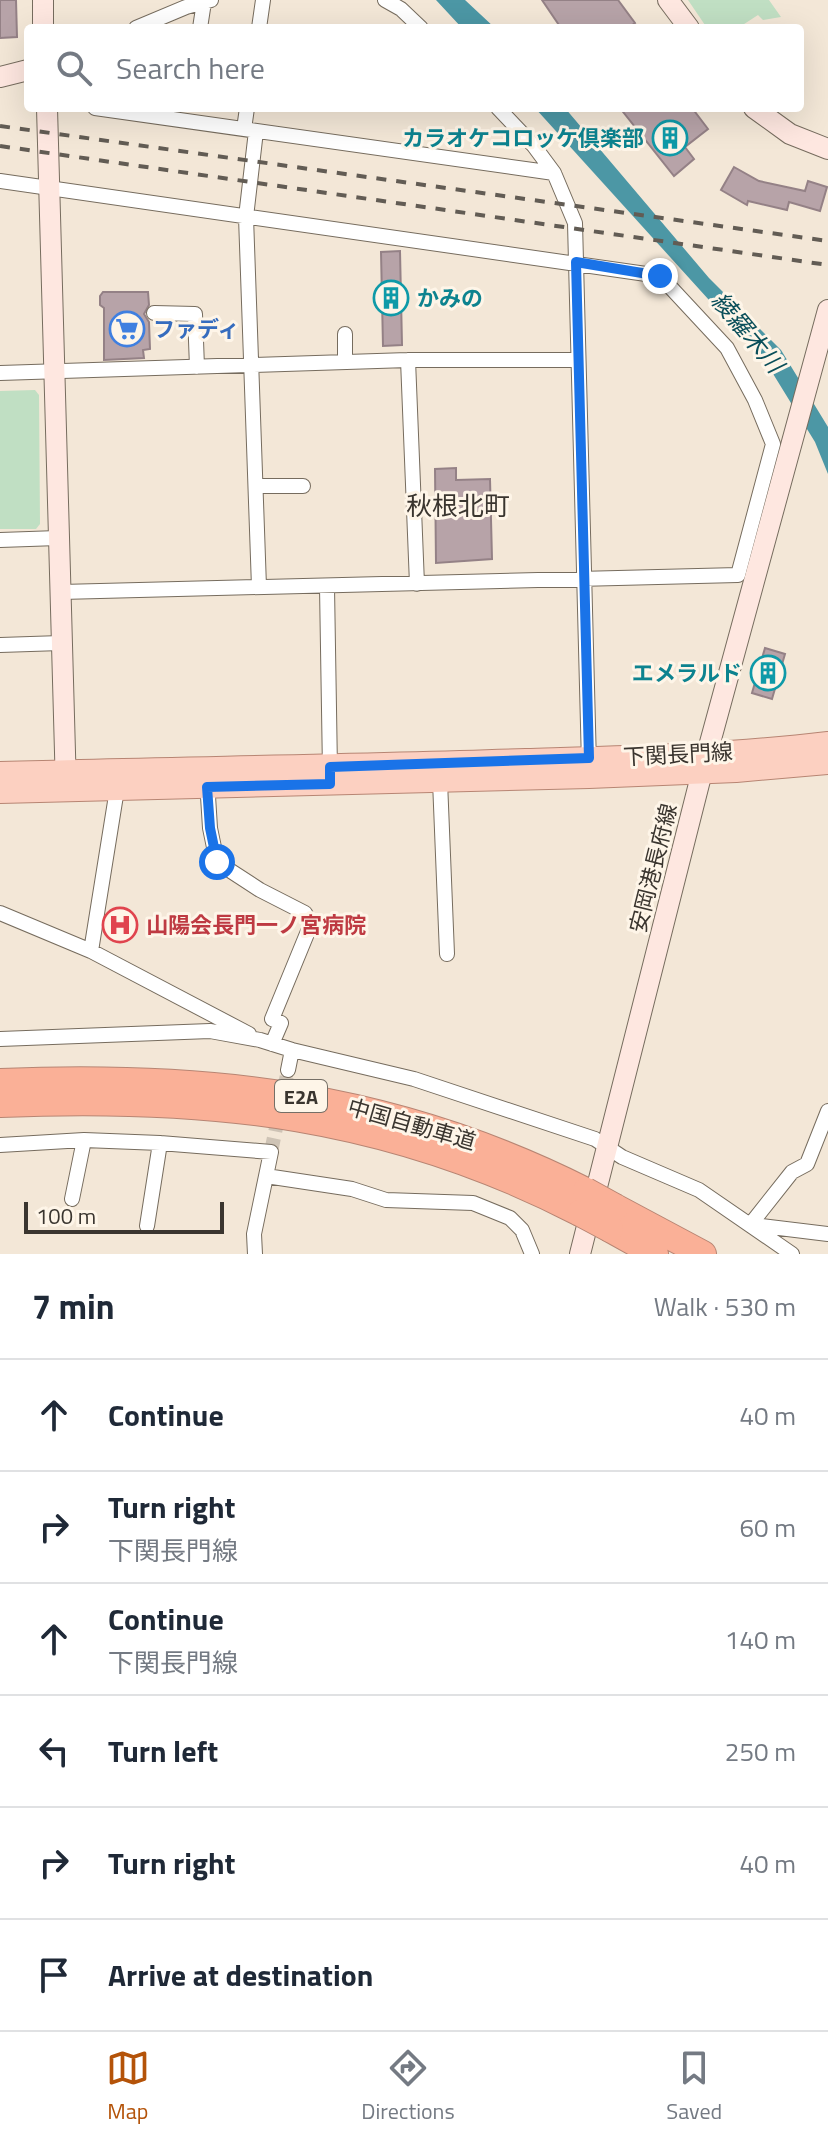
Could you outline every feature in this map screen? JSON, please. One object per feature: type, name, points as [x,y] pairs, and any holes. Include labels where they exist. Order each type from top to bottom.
[{"type":"highway","name":"中国自動車道","points":[[0,1082],[148,1080],[228,1086],[312,1097],[378,1111],[498,1151],[613,1218],[703,1254]]},
{"type":"highway","name":"中国自動車道","points":[[0,1104],[146,1101],[227,1107],[311,1119],[431,1150],[583,1202]]},
{"type":"highway","name":"中国自動車道","points":[[613,1218],[655,1254]]},
{"type":"main road","points":[[43,0],[43,24]]},
{"type":"main road","points":[[668,0],[686,24]]},
{"type":"main road","points":[[0,77],[24,71]]},
{"type":"main road","points":[[47,112],[66,781]]},
{"type":"main road","points":[[760,112],[790,134],[828,149]]},
{"type":"main road","name":"安岡港長府線","points":[[580,1254],[705,762],[788,456],[817,368],[828,310]]},
{"type":"main road","name":"下関長門線","points":[[705,762],[747,751],[828,743]]},
{"type":"main road","name":"下関長門線","points":[[0,773],[66,781],[589,768],[705,762],[828,763]]},
{"type":"main road","name":"下関長門線","points":[[330,775],[440,781],[589,768]]},
{"type":"main road","name":"下関長門線","points":[[0,792],[66,781]]},
{"type":"street","points":[[260,24],[263,0]]},
{"type":"street","points":[[385,0],[401,9],[417,24]]},
{"type":"street","points":[[147,24],[208,1]]},
{"type":"street","points":[[201,24],[208,1]]},
{"type":"street","points":[[156,112],[187,114],[250,130],[554,173]]},
{"type":"street","points":[[248,112],[250,130],[246,217],[259,587]]},
{"type":"street","points":[[502,112],[554,173],[575,223],[589,768]]},
{"type":"street","points":[[0,181],[660,276],[727,348],[755,400],[773,444],[738,575],[61,592]]},
{"type":"street","points":[[154,313],[195,314],[197,367]]},
{"type":"street","points":[[345,334],[345,362]]},
{"type":"street","points":[[0,373],[408,360],[577,360]]},
{"type":"street","points":[[408,360],[417,584]]},
{"type":"street","points":[[256,486],[303,486]]},
{"type":"street","points":[[0,540],[58,538]]},
{"type":"street","points":[[327,587],[330,775]]},
{"type":"street","points":[[0,645],[61,643]]},
{"type":"street","points":[[207,778],[210,828],[217,862],[260,890],[305,913],[311,924],[272,1019],[281,1023],[266,1042]]},
{"type":"street","points":[[91,951],[118,780]]},
{"type":"street","points":[[440,781],[447,954]]},
{"type":"street","points":[[0,913],[91,951],[266,1042]]},
{"type":"street","points":[[0,1039],[210,1031],[414,1079],[595,1139],[607,1148],[699,1190],[792,1254]]},
{"type":"street","points":[[288,1070],[292,1050]]},
{"type":"street","points":[[750,1225],[792,1172],[807,1164],[828,1111]]},
{"type":"street","points":[[72,1199],[84,1140]]},
{"type":"street","points":[[0,1145],[84,1140],[271,1152],[254,1234],[255,1254]]},
{"type":"street","points":[[147,1226],[160,1143]]},
{"type":"street","points":[[266,1176],[352,1189],[386,1200],[473,1203],[510,1218],[522,1230],[532,1254]]},
{"type":"street","points":[[750,1225],[828,1234]]},
{"type":"green space","points":[[688,0],[769,0],[781,17],[763,20],[758,15],[744,24],[704,24]]},
{"type":"green space","points":[[35,390],[39,395],[40,524],[36,529],[0,529],[0,391]]},
{"type":"water","points":[[436,0],[465,0],[491,24],[458,24]]},
{"type":"water","name":"綾羅木川","points":[[539,112],[568,112],[709,278],[781,350],[828,427],[828,474],[815,442],[767,364]]},
{"type":"building","points":[[0,0],[16,0],[17,37],[0,38]]},
{"type":"building","points":[[542,0],[618,0],[635,23],[634,24],[558,24]]},
{"type":"building","name":"カラオケコロッケ倶楽部","points":[[623,112],[695,112],[708,129],[685,147],[694,159],[674,176]]},
{"type":"building","points":[[734,167],[759,181],[805,191],[808,181],[827,187],[820,211],[789,202],[787,210],[748,201],[747,205],[721,190]]},
{"type":"building","name":"かみの","points":[[400,251],[402,345],[383,346],[381,252]]},
{"type":"building","name":"ファディ","points":[[103,292],[148,292],[149,305],[144,314],[149,322],[150,349],[143,350],[144,358],[104,360],[104,308],[100,305]]},
{"type":"building","points":[[456,468],[456,480],[490,479],[492,559],[436,563],[435,469]]},
{"type":"building","name":"エメラルド","points":[[765,648],[785,654],[772,699],[752,693]]},
{"type":"tunnel","points":[[271,1152],[288,1070]]},
{"type":"railway","points":[[0,126],[828,241]]},
{"type":"railway","points":[[0,146],[828,265]]},
{"type":"place","name":"カラオケコロッケ倶楽部","points":[[670,138]]},
{"type":"place","name":"かみの","points":[[391,298]]},
{"type":"place","name":"ファディ","points":[[127,329]]},
{"type":"place","name":"エメラルド","points":[[768,673]]},
{"type":"place","name":"山陽会長門一ノ宮病院","points":[[120,925]]},
{"type":"district","name":"秋根北町","points":[[458,505]]},
{"type":"route","points":[[217,862],[210,828],[207,787],[330,784],[330,767],[589,758],[576,262],[660,276]]}]
